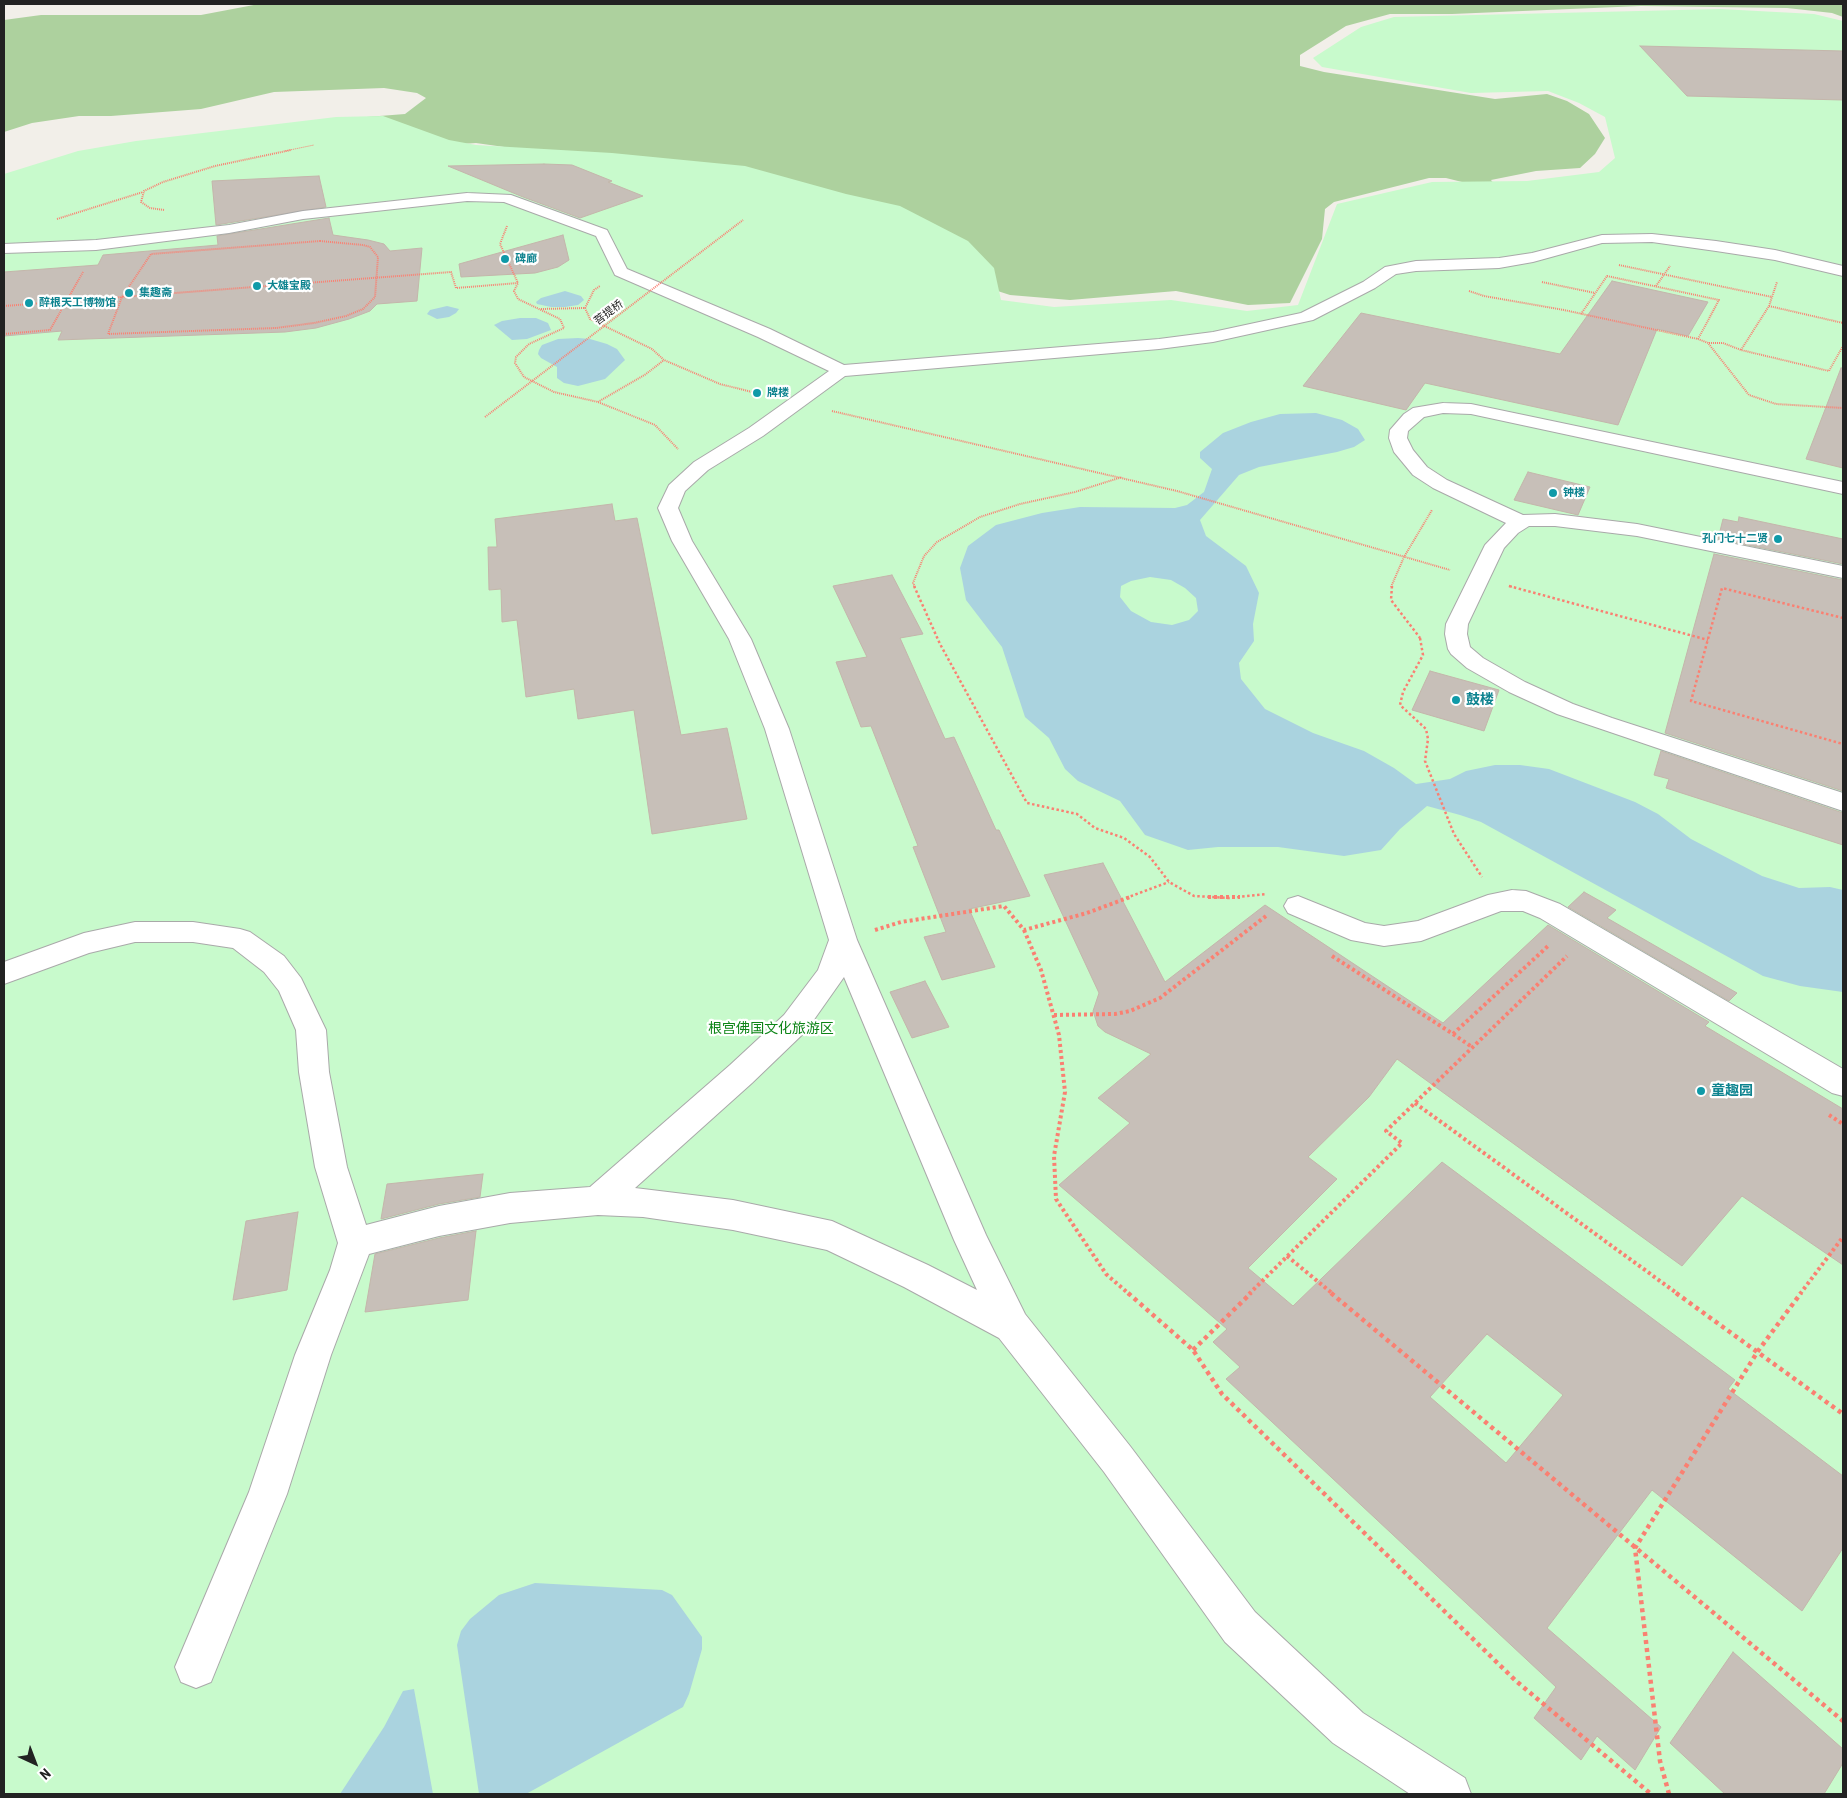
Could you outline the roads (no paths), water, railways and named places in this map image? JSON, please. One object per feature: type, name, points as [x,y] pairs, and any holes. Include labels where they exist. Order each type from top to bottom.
[{"type":"lane","points":[[4,249],[96,245],[229,229],[313,214],[467,197],[506,198],[602,233],[621,272],[764,333],[840,371]]},
{"type":"lane","points":[[1449,1794],[1348,1728],[1240,1627],[1117,1459],[1012,1326],[971,1240],[843,940],[777,729],[740,639],[682,541],[668,508],[676,489],[701,466],[756,432],[840,371],[1159,344],[1212,337],[1306,317],[1369,285],[1391,270],[1416,266],[1499,263],[1533,257],[1602,239],[1652,238],[1775,255],[1843,271]]},
{"type":"lane","points":[[1521,522],[1440,484],[1420,471],[1404,452],[1398,438],[1398,430],[1419,412],[1443,408],[1471,409],[1843,488]]},
{"type":"lane","points":[[1843,572],[1637,530],[1540,519],[1521,522],[1504,534],[1496,545],[1457,624],[1457,642],[1466,656],[1487,671],[1517,687],[1595,720],[1843,802]]},
{"type":"lane","points":[[1298,906],[1361,933],[1384,936],[1421,931],[1498,902],[1520,899],[1550,910],[1843,1084]]},
{"type":"lane","points":[[4,973],[84,944],[135,932],[192,932],[240,939],[274,964],[291,986],[311,1030],[314,1072],[332,1167],[355,1243],[347,1270],[313,1355],[268,1494],[196,1667]]},
{"type":"lane","points":[[598,1200],[795,1023],[831,974],[843,940]]},
{"type":"lane","points":[[355,1243],[439,1221],[510,1208],[598,1200],[643,1203],[732,1215],[832,1236],[916,1276],[1012,1326]]},
{"type":"water","points":[[565,291],[581,296],[584,300],[578,305],[565,307],[551,307],[537,304],[536,302],[541,298]]},
{"type":"water","points":[[447,306],[459,309],[449,317],[437,319],[427,314],[430,310]]},
{"type":"water","points":[[536,318],[548,323],[551,330],[527,339],[512,340],[494,325],[502,321]]},
{"type":"water","points":[[578,338],[607,344],[617,349],[625,360],[605,379],[578,386],[564,383],[557,378],[557,367],[541,358],[538,354],[539,350],[542,345],[558,339]]},
{"type":"water","points":[[1316,413],[1342,420],[1358,429],[1365,440],[1354,447],[1337,452],[1259,467],[1239,475],[1200,520],[1206,536],[1246,566],[1259,593],[1253,624],[1254,641],[1239,663],[1241,679],[1265,709],[1313,733],[1364,751],[1394,768],[1416,784],[1450,779],[1466,771],[1495,765],[1520,765],[1549,769],[1635,802],[1658,814],[1691,839],[1762,876],[1799,888],[1830,887],[1843,890],[1843,992],[1800,986],[1763,976],[1481,822],[1460,815],[1427,806],[1400,829],[1381,850],[1344,856],[1278,847],[1218,847],[1188,850],[1145,835],[1120,801],[1078,781],[1065,769],[1049,738],[1025,717],[1002,647],[966,600],[960,568],[968,546],[996,525],[1042,513],[1080,507],[1175,508],[1187,505],[1204,492],[1212,469],[1200,458],[1200,452],[1223,433],[1251,422],[1280,414]],"holes":[[[1150,577],[1171,580],[1185,588],[1196,598],[1198,611],[1189,620],[1172,625],[1151,622],[1131,611],[1120,597],[1121,586],[1131,581]]]},
{"type":"water","points":[[535,1583],[662,1590],[672,1595],[702,1637],[702,1649],[689,1694],[683,1707],[526,1794],[479,1794],[457,1645],[461,1631],[470,1619],[499,1595]]},
{"type":"water","points":[[414,1689],[433,1794],[340,1794],[384,1727],[403,1691]]},
{"type":"place","name":"碑廊","points":[[505,259]]},
{"type":"place","name":"大雄宝殿","points":[[257,286]]},
{"type":"place","name":"集趣斋","points":[[129,293]]},
{"type":"place","name":"醉根天工博物馆","points":[[29,303]]},
{"type":"place","name":"牌楼","points":[[757,393]]},
{"type":"place","name":"钟楼","points":[[1553,493]]},
{"type":"place","name":"孔门七十二贤","points":[[1778,539]]},
{"type":"place","name":"鼓楼","points":[[1456,700]]},
{"type":"place","name":"童趣园","points":[[1701,1091]]},
{"type":"park label","name":"根宫佛国文化旅游区","points":[[771,1029]]}]
